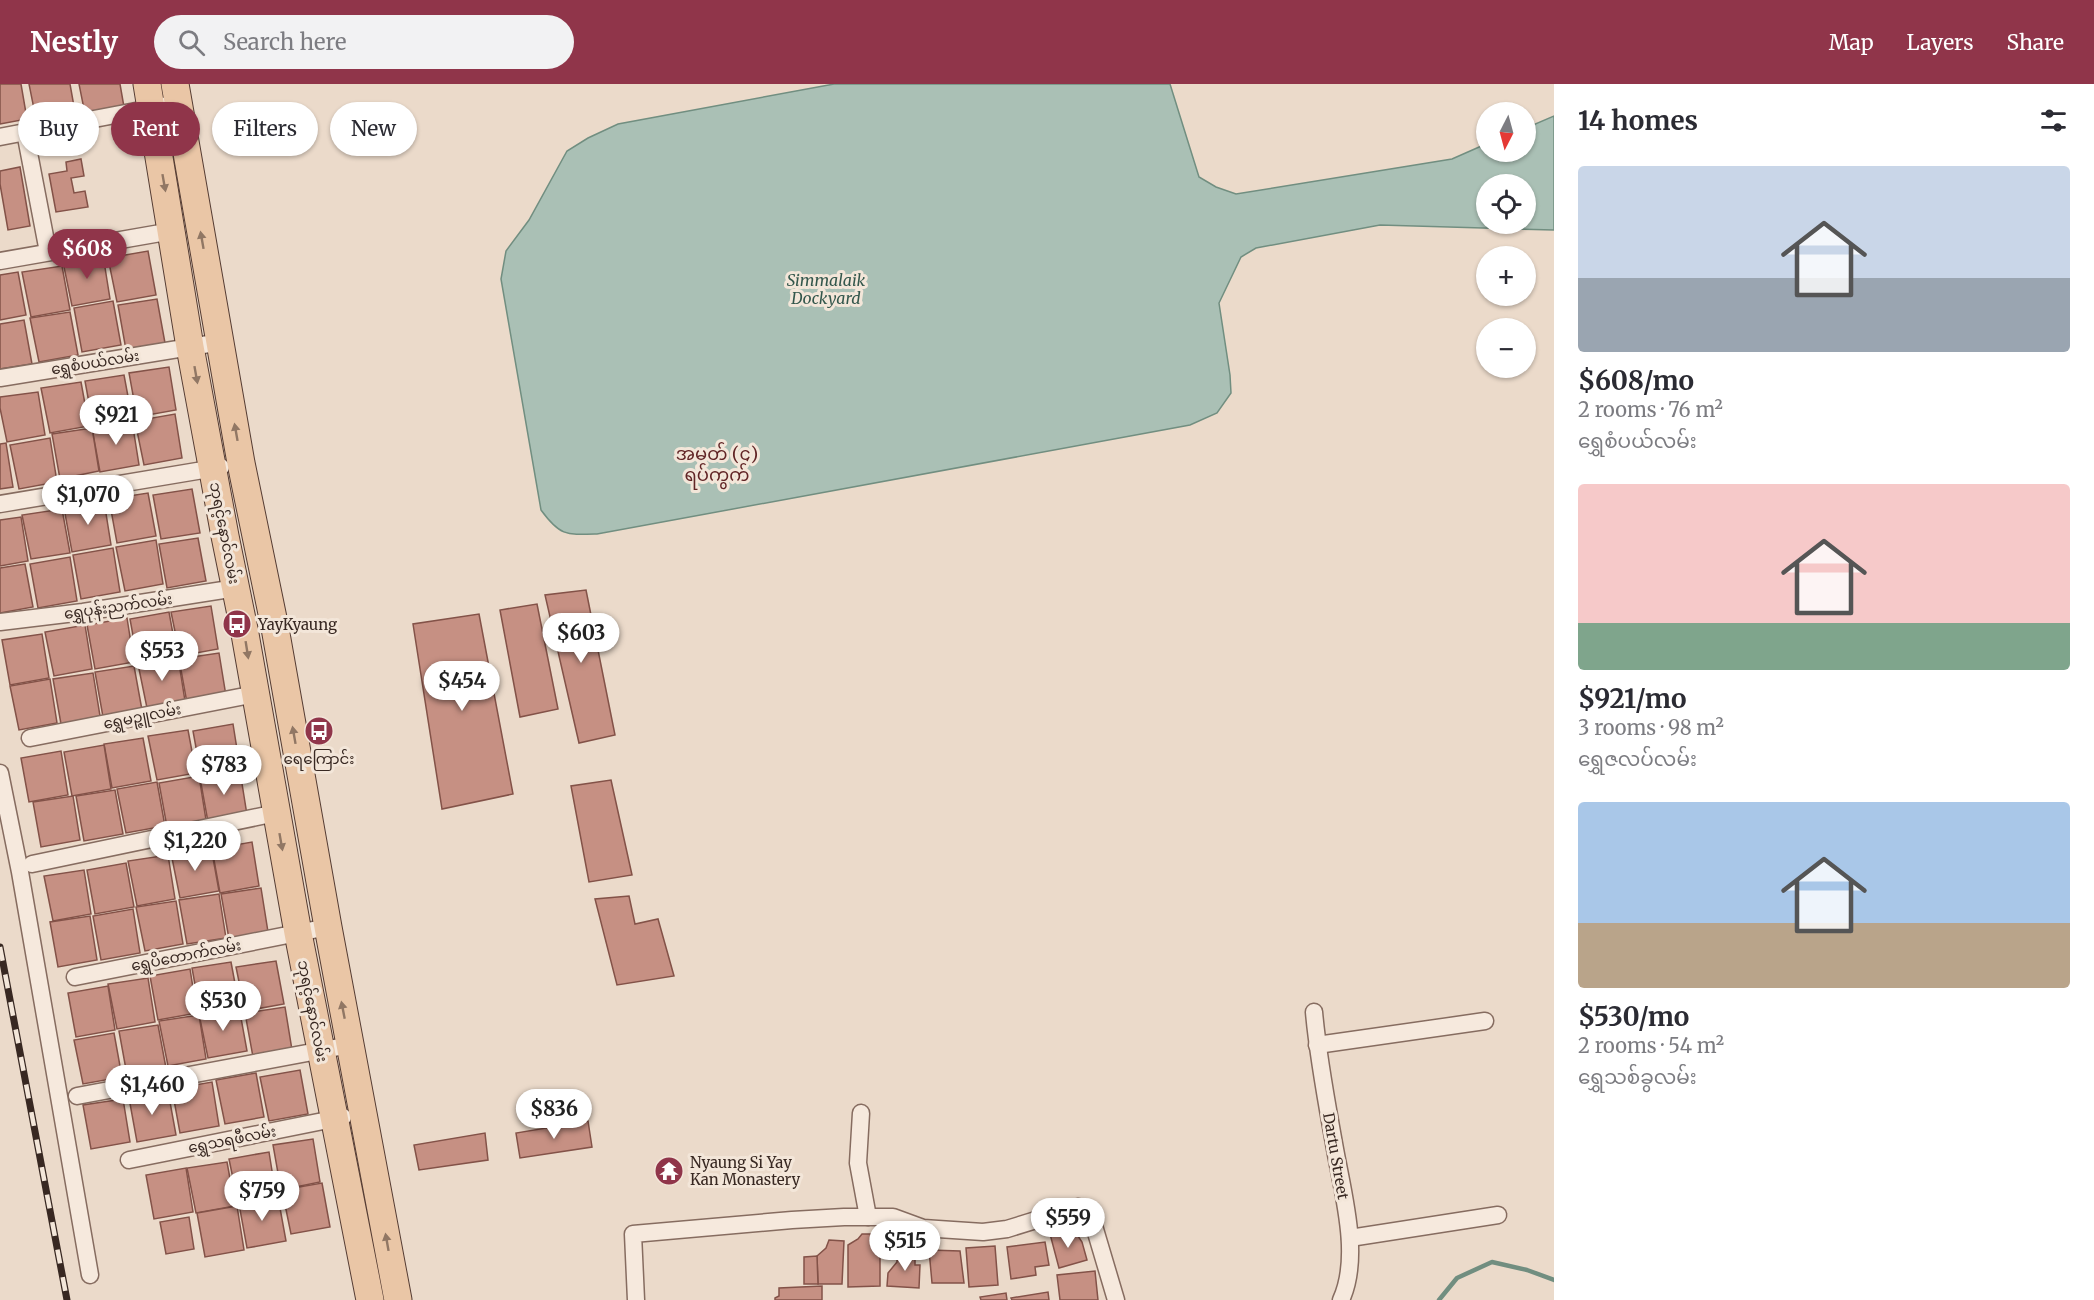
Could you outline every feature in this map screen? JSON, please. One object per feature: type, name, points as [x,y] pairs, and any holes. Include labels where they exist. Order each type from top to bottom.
[{"type":"main road","name":"ဘုရင့်နောင်လမ်း","points":[[176,94],[241,463],[275,628],[398,1300]]},
{"type":"main road","name":"ဘုရင့်နောင်လမ်း","points":[[149,96],[190,346],[320,1052],[370,1300]]},
{"type":"street","points":[[99,111],[149,96],[176,94]]},
{"type":"street","points":[[0,137],[18,134]]},
{"type":"street","points":[[30,156],[48,252]]},
{"type":"street","points":[[0,261],[172,231]]},
{"type":"street","name":"ရွှေစံပယ်လမ်း","points":[[0,378],[221,342]]},
{"type":"street","points":[[0,504],[241,463]]},
{"type":"street","points":[[225,536],[254,530]]},
{"type":"street","name":"ရွှေပုန်းညက်လမ်း","points":[[0,622],[236,588]]},
{"type":"street","name":"ရွှေမဉ္ဇူလမ်း","points":[[30,738],[255,694]]},
{"type":"street","points":[[0,773],[20,872],[90,1275]]},
{"type":"street","points":[[32,864],[276,813]]},
{"type":"street","name":"ရွှေပိတောက်လမ်း","points":[[75,977],[328,927]]},
{"type":"street","name":"Dartu Street","points":[[1314,1012],[1317,1045],[1350,1238],[1346,1290],[1341,1300]]},
{"type":"street","points":[[1317,1045],[1485,1021]]},
{"type":"street","points":[[77,1096],[350,1045]]},
{"type":"street","name":"ရွှေသရဖီလမ်း","points":[[129,1160],[363,1112]]},
{"type":"street","points":[[861,1113],[858,1163],[868,1217]]},
{"type":"street","points":[[636,1300],[633,1234],[792,1220],[868,1217],[892,1217],[923,1228],[983,1232],[1007,1229],[1071,1209],[1089,1209],[1116,1300]]},
{"type":"street","points":[[1350,1238],[1498,1215]]},
{"type":"water","name":"Simmalaik Dockyard","points":[[834,84],[1170,84],[1199,177],[1216,187],[1236,194],[1452,159],[1476,148],[1476,162],[1536,162],[1536,124],[1554,116],[1554,230],[1536,229],[1536,174],[1476,174],[1476,228],[1380,225],[1256,248],[1241,257],[1219,303],[1231,393],[1217,413],[1190,425],[597,534],[571,534],[553,525],[541,510],[501,279],[506,251],[529,220],[567,151],[618,124]]},
{"type":"building","points":[[0,84],[21,84],[24,102],[18,102],[18,121],[0,124]]},
{"type":"building","points":[[29,84],[70,84],[73,102],[33,102]]},
{"type":"building","points":[[79,84],[120,84],[123,102],[111,102],[111,109],[99,111],[99,102],[83,102]]},
{"type":"building","points":[[81,159],[84,176],[71,178],[74,193],[85,191],[88,207],[56,212],[49,174],[67,171],[66,162]]},
{"type":"building","points":[[20,167],[30,226],[8,230],[0,171]]},
{"type":"building","points":[[148,251],[156,295],[117,302],[108,258]]},
{"type":"building","points":[[103,255],[110,299],[72,306],[63,262]]},
{"type":"building","points":[[62,266],[70,310],[31,317],[22,272]]},
{"type":"building","points":[[18,272],[26,315],[0,320],[0,275]]},
{"type":"building","points":[[157,299],[165,343],[126,350],[118,305]]},
{"type":"building","points":[[113,301],[121,345],[82,352],[74,308]]},
{"type":"building","points":[[70,312],[78,355],[39,362],[30,318]]},
{"type":"building","points":[[24,320],[32,364],[0,369],[0,324]]},
{"type":"building","points":[[169,367],[176,410],[137,417],[129,373]]},
{"type":"building","points":[[124,375],[132,418],[93,425],[85,381]]},
{"type":"building","points":[[81,382],[89,426],[50,433],[41,388]]},
{"type":"building","points":[[38,392],[45,435],[7,442],[0,397]]},
{"type":"building","points":[[175,414],[182,458],[144,465],[135,421]]},
{"type":"building","points":[[132,421],[139,465],[100,472],[92,428]]},
{"type":"building","points":[[92,428],[99,471],[60,479],[52,434]]},
{"type":"building","points":[[50,438],[57,482],[19,489],[10,445]]},
{"type":"building","points":[[6,443],[13,487],[0,489],[0,444]]},
{"type":"building","points":[[192,489],[200,533],[161,539],[153,495]]},
{"type":"building","points":[[148,493],[156,536],[117,543],[109,499]]},
{"type":"building","points":[[104,501],[111,545],[72,552],[64,508]]},
{"type":"building","points":[[62,509],[70,553],[31,559],[22,515]]},
{"type":"building","points":[[21,517],[28,561],[0,566],[0,520]]},
{"type":"building","points":[[198,538],[206,581],[167,588],[159,544]]},
{"type":"building","points":[[156,540],[163,584],[125,591],[116,547]]},
{"type":"building","points":[[113,548],[120,592],[81,599],[73,555]]},
{"type":"building","points":[[70,557],[77,601],[38,608],[30,564]]},
{"type":"building","points":[[25,564],[33,607],[0,613],[0,568]]},
{"type":"building","points":[[586,590],[615,735],[579,743],[545,595]]},
{"type":"building","points":[[537,604],[558,709],[520,717],[500,610]]},
{"type":"building","points":[[211,606],[218,649],[180,656],[171,612]]},
{"type":"building","points":[[169,612],[177,656],[138,663],[130,619]]},
{"type":"building","points":[[479,614],[513,794],[442,809],[413,624]]},
{"type":"building","points":[[127,618],[134,662],[95,669],[87,625]]},
{"type":"building","points":[[85,625],[92,669],[54,676],[45,632]]},
{"type":"building","points":[[42,634],[49,678],[10,685],[2,640]]},
{"type":"building","points":[[219,653],[226,696],[187,703],[179,659]]},
{"type":"building","points":[[178,657],[185,701],[147,708],[138,664]]},
{"type":"building","points":[[134,666],[142,710],[103,717],[95,672]]},
{"type":"building","points":[[93,673],[100,716],[61,724],[53,679]]},
{"type":"building","points":[[50,679],[57,723],[19,730],[10,686]]},
{"type":"building","points":[[233,724],[240,768],[201,775],[193,731]]},
{"type":"building","points":[[188,730],[196,773],[157,780],[148,736]]},
{"type":"building","points":[[143,738],[151,781],[112,788],[104,744]]},
{"type":"building","points":[[104,745],[111,789],[72,796],[64,752]]},
{"type":"building","points":[[61,751],[68,795],[29,802],[21,758]]},
{"type":"building","points":[[240,771],[247,815],[208,822],[200,778]]},
{"type":"building","points":[[199,776],[206,820],[167,827],[159,783]]},
{"type":"building","points":[[611,780],[632,875],[589,882],[571,786]]},
{"type":"building","points":[[157,782],[165,826],[126,833],[117,789]]},
{"type":"building","points":[[115,790],[123,834],[84,841],[76,796]]},
{"type":"building","points":[[73,796],[80,840],[41,847],[33,802]]},
{"type":"building","points":[[252,842],[259,886],[220,893],[212,849]]},
{"type":"building","points":[[211,847],[219,891],[180,898],[171,853]]},
{"type":"building","points":[[168,855],[175,899],[137,906],[128,861]]},
{"type":"building","points":[[126,863],[134,907],[95,914],[87,870]]},
{"type":"building","points":[[84,870],[91,914],[53,921],[44,876]]},
{"type":"building","points":[[261,888],[268,932],[229,939],[221,894]]},
{"type":"building","points":[[219,894],[226,938],[187,944],[179,900]]},
{"type":"building","points":[[629,896],[635,924],[658,919],[674,976],[617,985],[595,899]]},
{"type":"building","points":[[176,901],[183,944],[145,951],[136,907]]},
{"type":"building","points":[[133,909],[140,953],[101,960],[93,916]]},
{"type":"building","points":[[90,916],[97,960],[58,967],[50,922]]},
{"type":"building","points":[[276,961],[284,1004],[245,1011],[236,967]]},
{"type":"building","points":[[231,962],[239,1005],[200,1012],[192,968]]},
{"type":"building","points":[[190,969],[197,1013],[158,1020],[150,976]]},
{"type":"building","points":[[148,978],[155,1022],[117,1029],[108,984]]},
{"type":"building","points":[[108,986],[115,1030],[76,1037],[68,993]]},
{"type":"building","points":[[239,1007],[247,1051],[208,1058],[199,1014]]},
{"type":"building","points":[[285,1007],[292,1050],[253,1057],[245,1013]]},
{"type":"building","points":[[199,1015],[206,1059],[168,1066],[159,1021]]},
{"type":"building","points":[[158,1025],[166,1068],[127,1075],[119,1031]]},
{"type":"building","points":[[114,1033],[122,1077],[83,1084],[74,1040]]},
{"type":"building","points":[[300,1070],[308,1114],[269,1121],[260,1077]]},
{"type":"building","points":[[256,1073],[264,1117],[225,1124],[216,1080]]},
{"type":"building","points":[[212,1082],[219,1126],[180,1133],[172,1089]]},
{"type":"building","points":[[168,1091],[176,1135],[137,1142],[129,1098]]},
{"type":"building","points":[[123,1099],[130,1142],[91,1149],[83,1105]]},
{"type":"building","points":[[588,1121],[592,1147],[520,1158],[516,1133]]},
{"type":"building","points":[[485,1133],[488,1160],[419,1170],[414,1145]]},
{"type":"building","points":[[313,1139],[320,1182],[281,1190],[273,1145]]},
{"type":"building","points":[[269,1152],[276,1196],[238,1203],[229,1159]]},
{"type":"building","points":[[227,1162],[235,1206],[196,1213],[187,1168]]},
{"type":"building","points":[[186,1168],[193,1212],[154,1219],[146,1175]]},
{"type":"building","points":[[322,1183],[330,1227],[291,1234],[282,1190]]},
{"type":"building","points":[[278,1197],[286,1241],[247,1248],[239,1204]]},
{"type":"building","points":[[237,1206],[244,1250],[205,1257],[197,1213]]},
{"type":"building","points":[[189,1217],[194,1249],[166,1254],[160,1222]]},
{"type":"building","points":[[1059,1231],[1066,1235],[1078,1236],[1087,1260],[1059,1268],[1050,1234]]},
{"type":"building","points":[[862,1234],[880,1234],[880,1286],[848,1287],[848,1245]]},
{"type":"building","points":[[829,1240],[844,1241],[842,1284],[818,1284],[817,1256],[826,1248]]},
{"type":"building","points":[[1045,1242],[1049,1265],[1035,1267],[1036,1275],[1011,1279],[1007,1247]]},
{"type":"building","points":[[995,1246],[998,1285],[969,1287],[966,1248]]},
{"type":"building","points":[[929,1250],[960,1251],[964,1283],[932,1283]]},
{"type":"building","points":[[897,1252],[915,1253],[915,1265],[920,1265],[919,1288],[887,1286],[888,1273],[897,1262]]},
{"type":"building","points":[[817,1256],[818,1284],[804,1284],[804,1257]]},
{"type":"building","points":[[1095,1271],[1098,1300],[1060,1300],[1057,1275]]},
{"type":"building","points":[[822,1286],[822,1300],[775,1300],[779,1296],[779,1288]]},
{"type":"building","points":[[1048,1292],[1049,1300],[1012,1300],[1011,1298]]},
{"type":"building","points":[[1006,1293],[1007,1300],[981,1300],[980,1297]]},
{"type":"waterway","points":[[1439,1300],[1457,1278],[1492,1262],[1527,1270],[1554,1280]]},
{"type":"railway","points":[[0,947],[67,1300]]},
{"type":"place","name":"YayKyaung","points":[[237,624]]},
{"type":"place","name":"ရေကြောင်း","points":[[319,731]]},
{"type":"place","name":"Nyaung Si Yay Kan Monastery","points":[[669,1171]]},
{"type":"district","name":"အမှတ် (၄) ရပ်ကွက်","points":[[717,463]]}]
